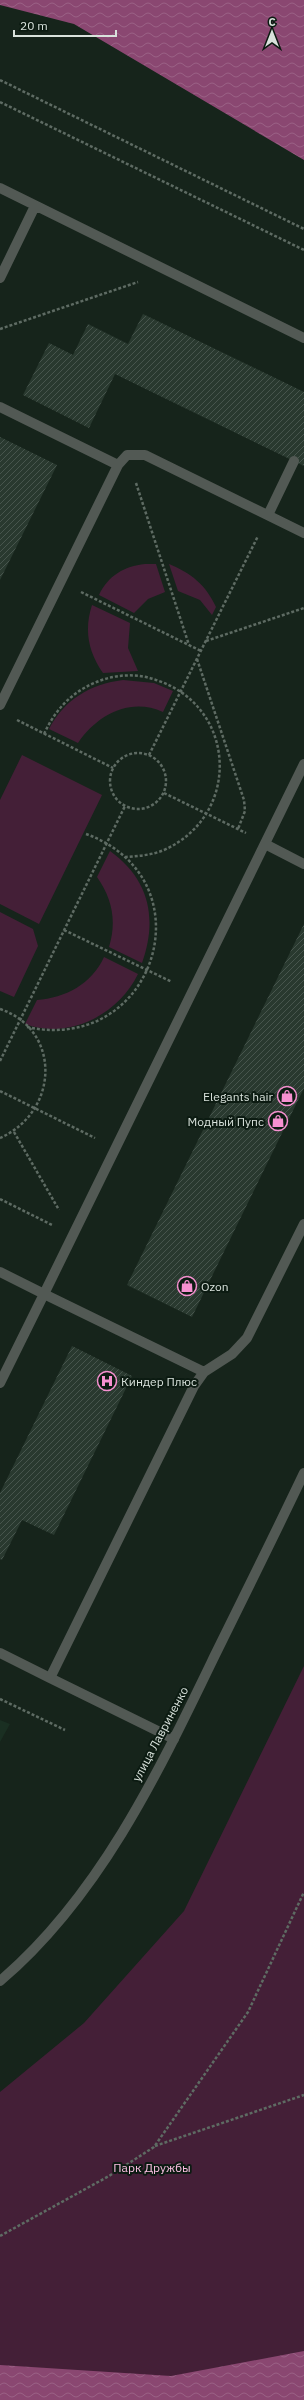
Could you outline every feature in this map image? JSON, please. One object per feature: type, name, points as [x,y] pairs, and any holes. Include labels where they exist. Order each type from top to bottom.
[{"type":"street","points":[[0,188],[167,272],[304,338]]},
{"type":"street","points":[[0,278],[35,206]]},
{"type":"street","points":[[0,407],[118,465]]},
{"type":"street","points":[[0,705],[118,465],[127,456],[145,455],[304,533]]},
{"type":"street","points":[[268,516],[294,461]]},
{"type":"street","points":[[0,1383],[304,764]]},
{"type":"street","points":[[265,843],[304,864]]},
{"type":"street","points":[[50,1678],[194,1386],[204,1372],[232,1354],[248,1338],[304,1224]]},
{"type":"street","points":[[0,1272],[204,1372]]},
{"type":"street","name":"улица Лавриненко","points":[[0,1981],[26,1959],[96,1873],[174,1739],[304,1473]]},
{"type":"street","points":[[0,1653],[174,1739]]},
{"type":"path","points":[[0,80],[304,229]]},
{"type":"path","points":[[0,102],[304,250]]},
{"type":"path","points":[[0,329],[167,272]]},
{"type":"path","points":[[127,456],[189,645]]},
{"type":"path","points":[[149,756],[268,516]]},
{"type":"path","points":[[60,582],[201,651]]},
{"type":"path","points":[[205,642],[304,608]]},
{"type":"path","points":[[197,659],[244,800],[244,816],[238,829]]},
{"type":"path","points":[[44,734],[51,719],[62,704],[76,692],[92,683],[110,677],[129,675],[147,677],[165,682],[194,702],[213,731],[220,764],[214,798],[207,814],[195,829],[180,842],[145,856],[126,857]]},
{"type":"path","points":[[13,718],[113,768]]},
{"type":"path","points":[[213,731],[220,728]]},
{"type":"path","points":[[139,753],[149,756],[158,762],[164,771],[166,782],[164,793],[152,806],[143,809],[125,806],[112,794],[110,785],[113,768],[120,759],[129,754],[139,753]]},
{"type":"path","points":[[164,793],[265,843]]},
{"type":"path","points":[[0,1061],[125,806]]},
{"type":"path","points":[[27,1027],[59,1030],[75,1028],[100,1020],[130,998],[148,970],[156,939],[154,907],[142,877],[126,857],[107,843],[86,834]]},
{"type":"path","points":[[64,930],[192,992]]},
{"type":"path","points":[[0,1009],[20,1020],[38,1041],[44,1058],[45,1069],[43,1093],[36,1109],[26,1122],[14,1132],[0,1138]]},
{"type":"path","points":[[0,1091],[116,1148]]},
{"type":"path","points":[[14,1132],[73,1235]]},
{"type":"path","points":[[0,1199],[73,1235]]},
{"type":"path","points":[[0,1699],[65,1730]]},
{"type":"path","points":[[154,2147],[248,2012],[304,1892]]},
{"type":"path","points":[[0,2236],[109,2176],[154,2147],[304,2095]]},
{"type":"shaded area","points":[[0,1720],[10,1724],[0,1742]]},
{"type":"green space","points":[[145,564],[156,564],[165,592],[148,599],[134,613],[99,595],[112,577],[130,567]]},
{"type":"green space","points":[[169,564],[184,571],[203,586],[216,607],[212,615],[200,600],[178,591]]},
{"type":"green space","points":[[92,605],[130,623],[128,648],[138,671],[103,673],[94,657],[89,640],[88,623]]},
{"type":"green space","points":[[123,680],[154,683],[173,691],[163,712],[151,708],[138,707],[115,711],[95,724],[78,743],[49,729],[62,710],[79,695],[100,685]]},
{"type":"green space","points":[[22,755],[102,795],[39,924],[0,904],[0,800]]},
{"type":"green space","points":[[110,851],[134,874],[147,901],[149,930],[147,946],[142,963],[109,947],[113,928],[112,910],[106,893],[97,877]]},
{"type":"green space","points":[[0,912],[33,929],[38,946],[14,997],[0,991]]},
{"type":"green space","points":[[104,957],[138,974],[129,989],[118,1001],[105,1012],[75,1026],[58,1029],[42,1028],[25,1024],[37,1000],[58,996],[76,988],[92,975],[99,967]]},
{"type":"green space","name":"Парк Дружбы","points":[[304,1666],[304,2400],[0,2400],[0,2092],[84,2023],[184,1911]]},
{"type":"water","points":[[0,0],[304,0],[304,160],[74,24],[0,5]]},
{"type":"water","points":[[304,2351],[304,2400],[0,2400],[0,2365],[171,2376]]},
{"type":"building","points":[[143,314],[304,392],[304,466],[115,374],[89,428],[23,395],[49,343],[73,355],[88,324],[128,344]]},
{"type":"building","points":[[0,437],[57,465],[0,580]]},
{"type":"building","points":[[304,924],[304,1088],[192,1317],[127,1285]]},
{"type":"building","points":[[72,1346],[132,1376],[54,1535],[22,1520],[2,1560],[0,1559],[0,1493]]},
{"type":"place","name":"Elegants hair","points":[[287,1096]]},
{"type":"place","name":"Модный Пупс","points":[[278,1121]]},
{"type":"place","name":"Ozon","points":[[187,1286]]},
{"type":"place","name":"Киндер Плюс","points":[[107,1381]]}]
